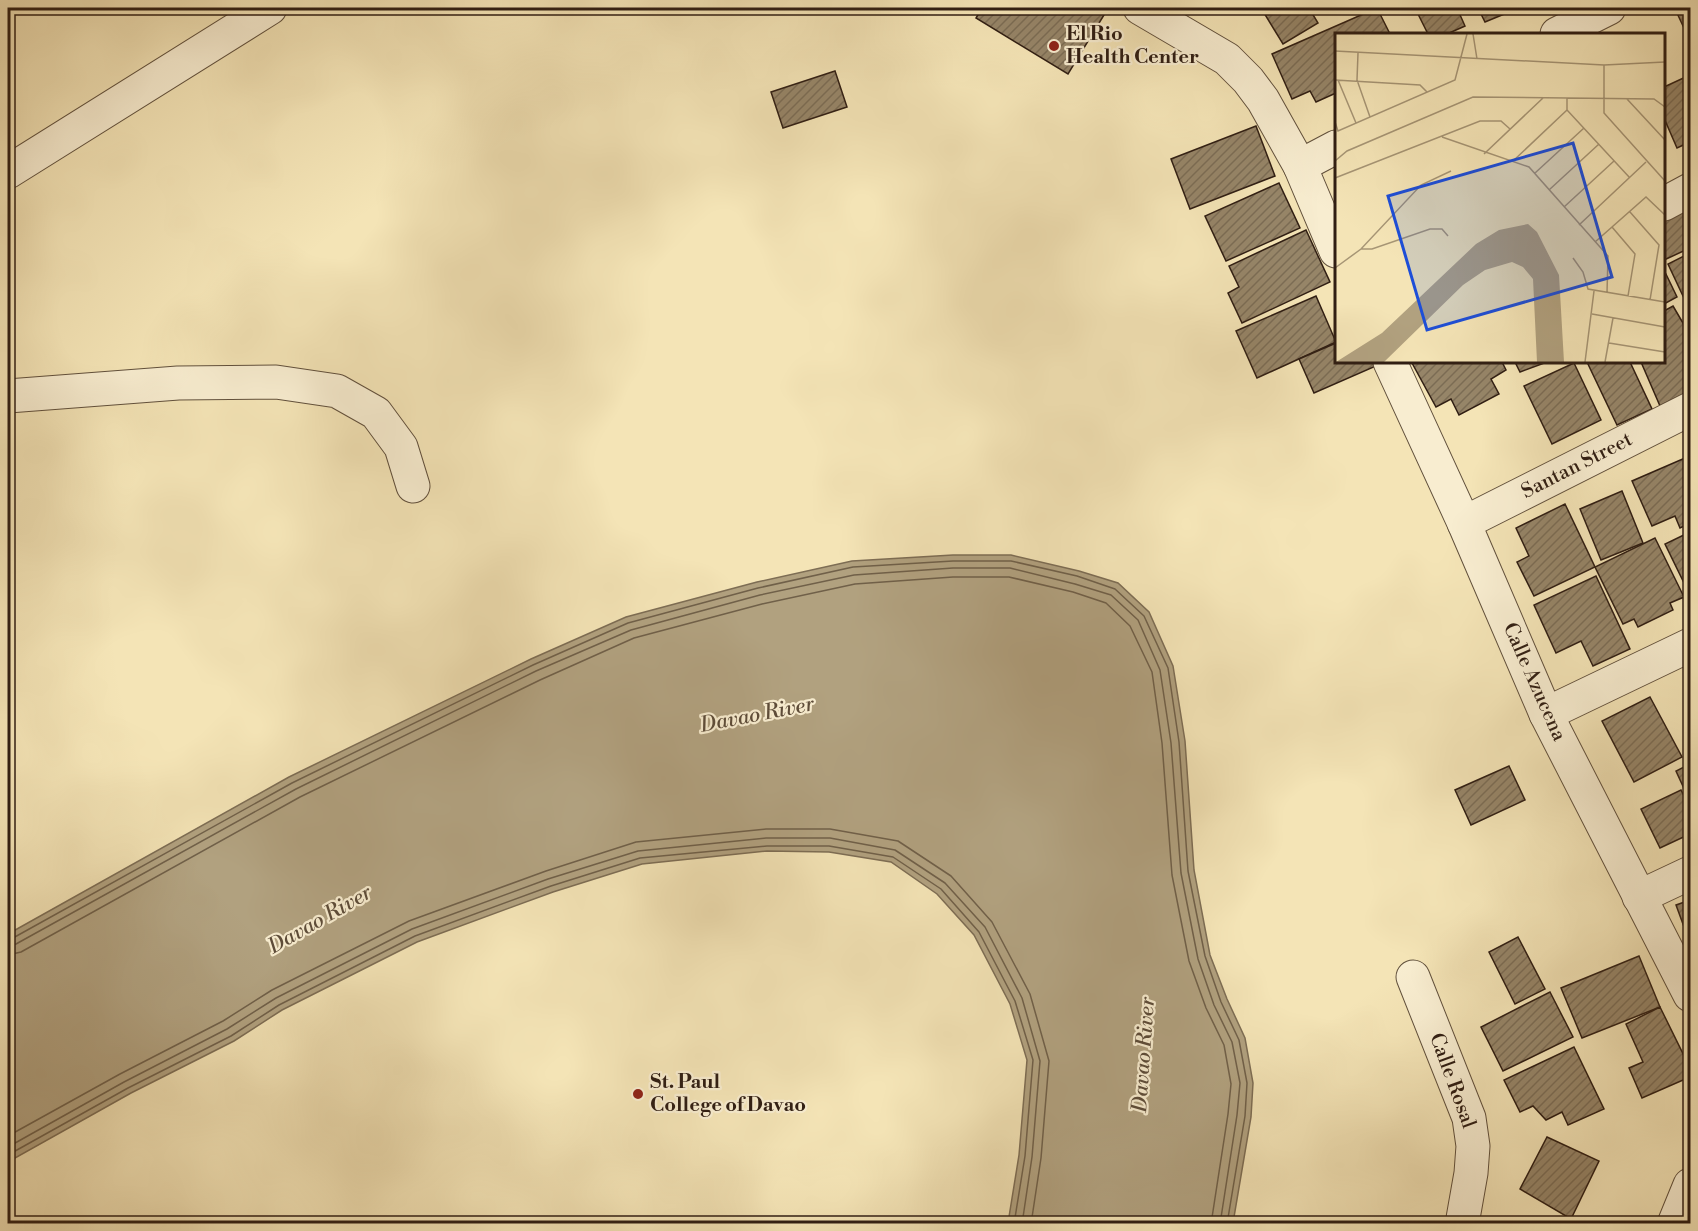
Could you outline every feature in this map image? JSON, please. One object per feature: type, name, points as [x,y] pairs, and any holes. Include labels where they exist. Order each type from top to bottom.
[{"type":"street","points":[[8,172],[270,8]]},
{"type":"street","points":[[1145,8],[1227,59],[1248,80],[1263,100],[1300,166],[1335,249]]},
{"type":"street","points":[[1559,33],[1610,8]]},
{"type":"street","points":[[1300,166],[1335,148]]},
{"type":"street","points":[[1665,203],[1690,190]]},
{"type":"street","name":"Calle Azucena","points":[[1390,363],[1464,523],[1546,714],[1690,995]]},
{"type":"street","points":[[8,396],[178,383],[276,382],[337,391],[376,413],[401,447],[413,486]]},
{"type":"street","name":"Santan Street","points":[[1464,523],[1690,409]]},
{"type":"street","points":[[1546,714],[1690,645]]},
{"type":"street","points":[[1639,897],[1690,873]]},
{"type":"street","name":"Calle Rosal","points":[[1413,977],[1469,1118],[1473,1146],[1462,1224]]},
{"type":"street","points":[[1674,1224],[1690,1185]]},
{"type":"water","name":"Davao River","points":[[953,555],[1011,555],[1118,583],[1149,612],[1173,666],[1185,741],[1194,870],[1210,955],[1245,1038],[1253,1083],[1251,1117],[1233,1223],[1008,1223],[1019,1155],[1027,1060],[1010,1004],[974,935],[937,894],[891,862],[829,852],[767,851],[642,864],[553,892],[417,942],[282,1010],[234,1041],[131,1093],[8,1162],[8,934],[289,777],[531,659],[626,617],[757,582],[852,561]]},
{"type":"building","name":"El Rio Health Center","points":[[982,8],[1103,8],[1107,10],[1068,74],[976,18]]},
{"type":"building","points":[[1261,8],[1309,8],[1318,23],[1283,44]]},
{"type":"building","points":[[1377,8],[1390,33],[1335,33],[1335,93],[1316,102],[1310,91],[1292,99],[1272,54]]},
{"type":"building","points":[[1415,8],[1457,8],[1465,26],[1449,33],[1428,33]]},
{"type":"building","points":[[1478,8],[1519,8],[1485,22]]},
{"type":"building","points":[[1690,8],[1690,41],[1676,11]]},
{"type":"building","points":[[835,71],[847,107],[783,128],[771,92]]},
{"type":"building","points":[[1690,75],[1690,142],[1677,148],[1665,120],[1665,87]]},
{"type":"building","points":[[1256,126],[1275,176],[1190,209],[1171,159]]},
{"type":"building","points":[[1279,183],[1300,228],[1226,261],[1205,216]]},
{"type":"building","points":[[1690,206],[1690,248],[1665,260],[1665,218]]},
{"type":"building","points":[[1306,230],[1330,282],[1242,323],[1228,293],[1239,287],[1229,266]]},
{"type":"building","points":[[1690,253],[1690,311],[1668,264]]},
{"type":"building","points":[[1665,272],[1677,297],[1665,303]]},
{"type":"building","points":[[1316,296],[1335,342],[1257,378],[1236,331]]},
{"type":"building","points":[[1673,306],[1690,335],[1690,391],[1660,406],[1641,363],[1665,363],[1665,310]]},
{"type":"building","points":[[1335,343],[1335,363],[1374,363],[1376,366],[1314,393],[1299,359]]},
{"type":"building","points":[[1412,363],[1502,363],[1506,370],[1491,379],[1499,394],[1459,415],[1451,399],[1436,407]]},
{"type":"building","points":[[1516,363],[1544,363],[1520,372]]},
{"type":"building","points":[[1574,363],[1601,420],[1552,444],[1524,386]]},
{"type":"building","points":[[1587,363],[1630,363],[1652,409],[1617,425]]},
{"type":"building","points":[[1685,458],[1690,470],[1690,523],[1680,528],[1675,516],[1652,526],[1632,481]]},
{"type":"building","points":[[1622,491],[1643,543],[1601,560],[1580,509]]},
{"type":"building","points":[[1565,504],[1595,567],[1534,596],[1517,562],[1529,556],[1516,528]]},
{"type":"building","points":[[1690,532],[1690,585],[1686,587],[1665,544]]},
{"type":"building","points":[[1655,538],[1684,597],[1670,603],[1673,610],[1638,627],[1634,619],[1623,624],[1595,567]]},
{"type":"building","points":[[1596,576],[1630,649],[1593,666],[1581,641],[1556,653],[1534,605]]},
{"type":"building","points":[[1650,697],[1682,757],[1634,782],[1602,721]]},
{"type":"building","points":[[1690,764],[1690,794],[1687,795],[1676,771]]},
{"type":"building","points":[[1509,766],[1525,800],[1471,825],[1455,790]]},
{"type":"building","points":[[1681,790],[1690,808],[1690,834],[1660,848],[1641,809]]},
{"type":"building","points":[[1690,900],[1690,934],[1687,935],[1676,905]]},
{"type":"building","points":[[1518,937],[1545,989],[1515,1004],[1489,952]]},
{"type":"building","points":[[1639,956],[1660,1007],[1582,1038],[1561,988]]},
{"type":"building","points":[[1550,992],[1573,1037],[1503,1071],[1481,1027]]},
{"type":"building","points":[[1660,1007],[1690,1068],[1690,1077],[1642,1098],[1629,1068],[1643,1062],[1626,1024]]},
{"type":"building","points":[[1574,1047],[1604,1109],[1568,1125],[1562,1112],[1546,1120],[1533,1106],[1520,1112],[1504,1080]]},
{"type":"building","points":[[1547,1137],[1599,1161],[1571,1219],[1520,1189]]},
{"type":"place","name":"El Rio Health Center","points":[[1054,46]]},
{"type":"place","name":"St. Paul College of Davao","points":[[638,1094]]}]
